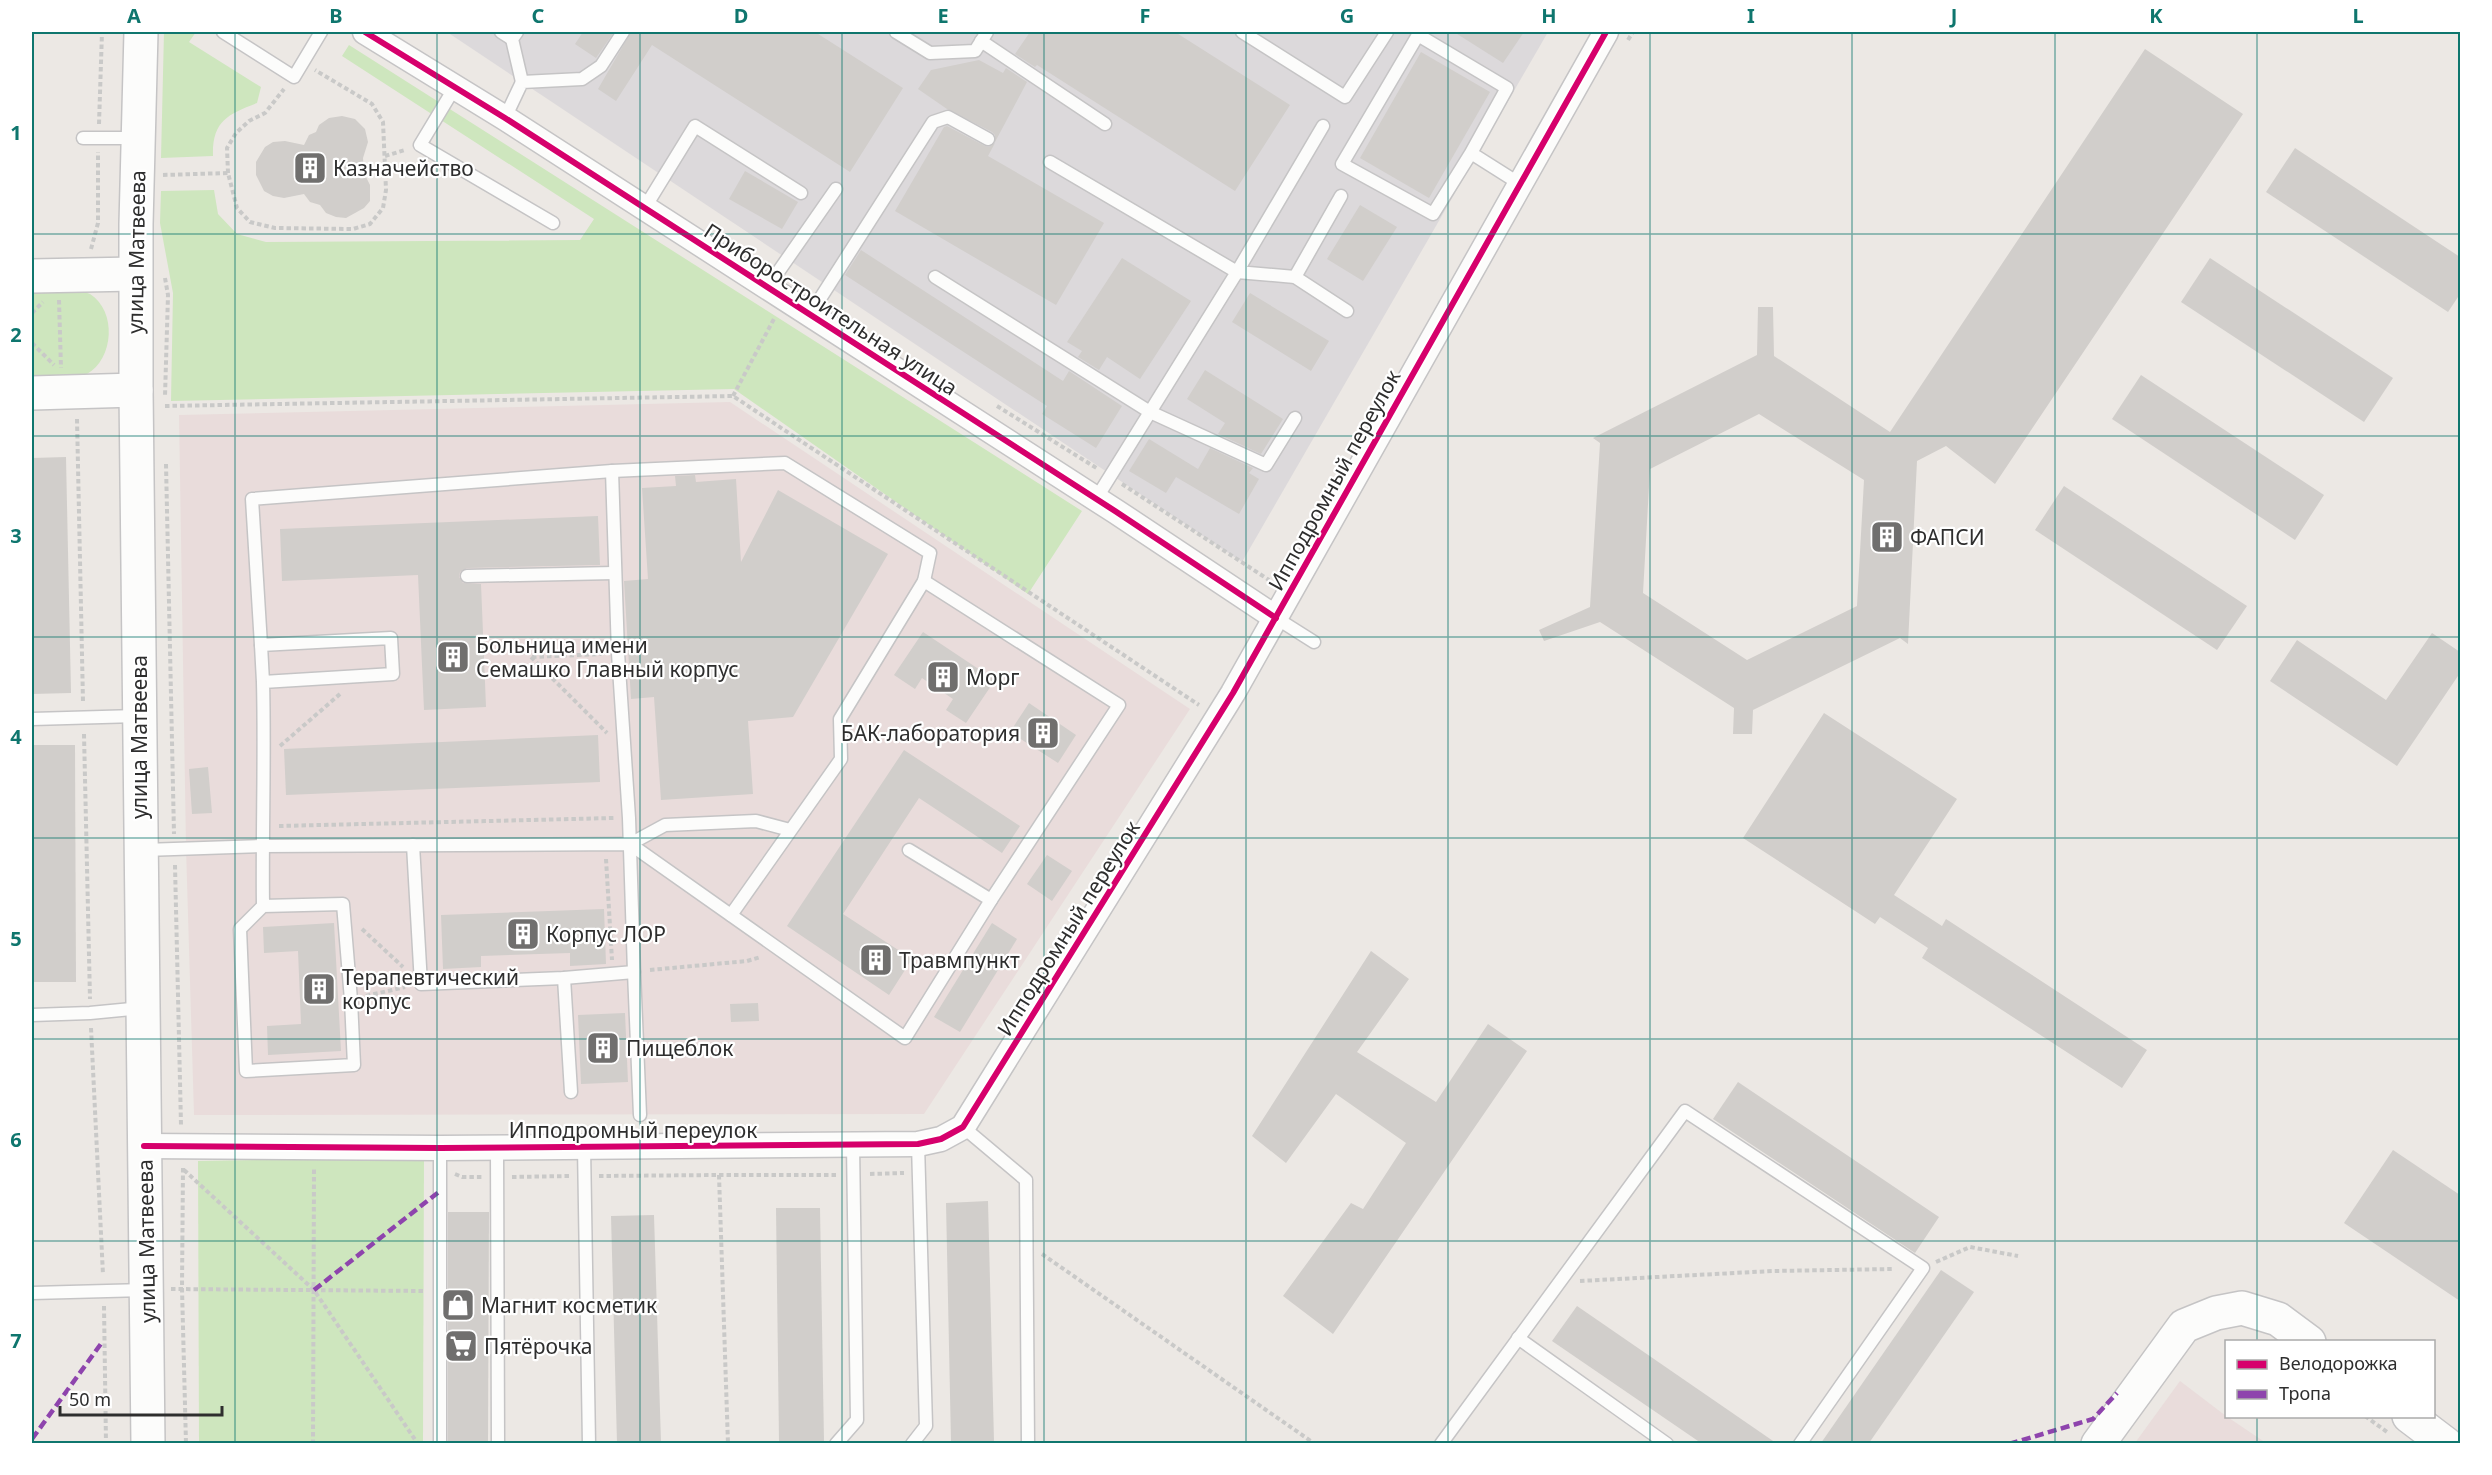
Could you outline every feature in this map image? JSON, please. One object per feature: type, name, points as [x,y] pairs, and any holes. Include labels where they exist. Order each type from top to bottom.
[{"type":"main road","name":"улица Матвеева","points":[[141,32],[135,274],[148,1443]]},
{"type":"main road","points":[[32,276],[135,274]]},
{"type":"main road","points":[[32,393],[136,390]]},
{"type":"main road","points":[[2098,1443],[2184,1326],[2216,1313],[2242,1308],[2278,1319],[2307,1340]]},
{"type":"main road","points":[[2412,1418],[2446,1443]]},
{"type":"street","name":"Приборостроительная улица","points":[[365,32],[505,118],[1096,499],[1276,618]]},
{"type":"street","name":"Ипподромный переулок","points":[[144,1146],[182,1145],[440,1158],[497,1148],[918,1144],[941,1139],[963,1127],[1212,728],[1606,32]]},
{"type":"lane","points":[[223,32],[294,76],[321,32]]},
{"type":"lane","points":[[501,32],[514,35],[522,82],[505,118]]},
{"type":"lane","points":[[522,82],[582,79],[601,66],[623,32]]},
{"type":"lane","points":[[896,32],[930,53],[975,51],[984,36],[1106,124]]},
{"type":"lane","points":[[1242,32],[1345,97],[1387,32]]},
{"type":"lane","points":[[1418,35],[1507,88],[1471,153],[1433,214],[1342,164],[1418,35]]},
{"type":"lane","points":[[455,87],[420,145],[553,223]]},
{"type":"lane","points":[[809,316],[933,122],[948,117],[988,139]]},
{"type":"lane","points":[[644,208],[695,126],[801,193]]},
{"type":"lane","points":[[1096,499],[1237,272],[1323,126]]},
{"type":"lane","points":[[83,138],[138,138]]},
{"type":"lane","points":[[1471,153],[1520,184]]},
{"type":"lane","points":[[1050,162],[1237,272],[1295,277],[1347,311]]},
{"type":"lane","points":[[776,294],[836,189]]},
{"type":"lane","points":[[1295,277],[1341,196]]},
{"type":"lane","points":[[935,276],[1150,412],[1266,465],[1295,418]]},
{"type":"lane","points":[[263,906],[262,826],[265,758],[263,682],[252,499],[612,471],[785,463],[930,553],[924,581],[840,719],[841,759],[732,915]]},
{"type":"lane","points":[[612,471],[618,653],[630,818],[640,1114]]},
{"type":"lane","points":[[467,576],[614,573]]},
{"type":"lane","points":[[630,844],[905,1038],[991,900],[1119,705],[924,581]]},
{"type":"lane","points":[[1276,618],[1314,642]]},
{"type":"lane","points":[[261,645],[391,638],[393,674],[263,682]]},
{"type":"lane","points":[[32,719],[139,716]]},
{"type":"lane","points":[[140,850],[262,846],[630,844],[666,825],[756,821],[790,830]]},
{"type":"lane","points":[[413,845],[421,984],[564,978],[634,972]]},
{"type":"lane","points":[[909,850],[991,900]]},
{"type":"lane","points":[[343,904],[345,913],[354,1065],[246,1071],[240,929],[263,906],[343,904]]},
{"type":"lane","points":[[564,978],[571,1092]]},
{"type":"lane","points":[[32,1015],[143,1008]]},
{"type":"lane","points":[[1441,1443],[1685,1111],[1923,1269],[1800,1443]]},
{"type":"lane","points":[[963,1127],[1026,1180],[1028,1443]]},
{"type":"lane","points":[[912,1443],[926,1426],[918,1144]]},
{"type":"lane","points":[[836,1443],[857,1420],[853,1145]]},
{"type":"lane","points":[[584,1147],[589,1443]]},
{"type":"lane","points":[[497,1148],[498,1443]]},
{"type":"lane","points":[[440,1158],[440,1443]]},
{"type":"lane","points":[[32,1293],[146,1290]]},
{"type":"lane","points":[[1518,1338],[1667,1443]]},
{"type":"path","points":[[294,76],[265,113],[249,121],[236,133],[227,148],[228,174],[237,208],[250,222],[275,228],[353,229],[370,224],[383,208],[386,190],[383,122],[372,104],[303,62]]},
{"type":"path","points":[[156,175],[228,174]]},
{"type":"path","points":[[80,249],[90,249],[98,223]]},
{"type":"path","points":[[733,396],[776,294]]},
{"type":"path","points":[[32,343],[61,372],[59,298]]},
{"type":"path","points":[[165,406],[165,414]]},
{"type":"path","points":[[77,414],[90,1013],[104,1292],[106,1443]]},
{"type":"path","points":[[166,461],[183,1170],[182,1288],[186,1443]]},
{"type":"path","points":[[618,653],[531,657],[625,751]]},
{"type":"path","points":[[265,758],[360,676]]},
{"type":"path","points":[[262,826],[630,818]]},
{"type":"path","points":[[604,844],[613,974]]},
{"type":"path","points":[[345,913],[421,984]]},
{"type":"path","points":[[634,972],[747,961],[780,951]]},
{"type":"path","points":[[351,1000],[421,984]]},
{"type":"path","points":[[440,1158],[462,1177],[719,1175],[728,1443]]},
{"type":"path","points":[[313,1443],[314,1168]]},
{"type":"path","points":[[183,1170],[314,1290],[418,1443]]},
{"type":"path","points":[[1026,1244],[1315,1443]]},
{"type":"path","points":[[1559,1282],[1773,1271],[1923,1269],[1970,1247],[2018,1257]]},
{"type":"path","points":[[146,1290],[182,1288],[440,1291]]},
{"type":"shaded area","points":[[447,32],[1548,32],[1242,562]]},
{"type":"shaded area","points":[[730,402],[1190,709],[924,1114],[194,1115],[186,848],[179,415]]},
{"type":"shaded area","points":[[2180,1381],[2225,1415],[2225,1418],[2229,1418],[2266,1443],[2135,1443]]},
{"type":"green space","points":[[164,32],[196,32],[189,42],[261,87],[257,103],[230,115],[219,127],[215,134],[213,156],[161,158]]},
{"type":"green space","points":[[349,45],[1082,511],[1028,594],[734,389],[171,401],[173,293],[160,223],[161,191],[214,190],[218,214],[237,234],[266,242],[580,240],[594,219],[342,56]]},
{"type":"green space","points":[[76,290],[90,294],[105,312],[109,335],[103,358],[96,367],[81,377],[60,380],[32,379],[32,291]]},
{"type":"green space","points":[[424,1157],[423,1443],[199,1443],[198,1161]]},
{"type":"building","points":[[583,32],[614,32],[596,58],[575,44]]},
{"type":"building","points":[[631,32],[815,32],[903,88],[850,172],[652,45],[616,101],[598,89]]},
{"type":"building","points":[[1030,32],[1175,32],[1290,105],[1235,191],[1037,65],[1035,67],[1015,54]]},
{"type":"building","points":[[1454,32],[1524,32],[1503,63]]},
{"type":"building","points":[[2145,49],[2243,114],[1995,484],[1946,446],[1917,461],[1908,644],[1900,638],[1753,710],[1752,734],[1733,734],[1734,708],[1600,622],[1544,641],[1539,630],[1590,607],[1600,443],[1593,438],[1757,355],[1758,307],[1773,307],[1774,356],[1890,432]],"holes":[[[1759,414],[1864,480],[1857,606],[1747,660],[1643,593],[1650,469]]]},
{"type":"building","points":[[1421,52],[1490,92],[1429,198],[1360,158]]},
{"type":"building","points":[[979,60],[1003,73],[1006,68],[1027,82],[995,142],[995,135],[992,132],[947,109],[918,89],[931,70]]},
{"type":"building","name":"Казначейство","points":[[342,116],[355,119],[365,129],[368,142],[363,158],[364,173],[370,185],[370,201],[364,208],[346,218],[336,217],[326,213],[320,205],[310,202],[304,194],[284,198],[264,191],[256,175],[256,162],[265,147],[273,142],[285,141],[304,145],[309,135],[316,132],[319,125],[329,118]]},
{"type":"building","points":[[947,126],[985,146],[989,147],[995,143],[988,156],[1104,223],[1056,305],[895,211],[944,127]]},
{"type":"building","points":[[2295,148],[2460,257],[2460,294],[2448,312],[2266,192]]},
{"type":"building","points":[[745,171],[798,202],[782,229],[729,199]]},
{"type":"building","points":[[1360,205],[1397,227],[1363,281],[1327,259]]},
{"type":"building","points":[[861,250],[1063,381],[1069,371],[1122,406],[1096,448],[1042,414],[1047,406],[845,275]]},
{"type":"building","points":[[1122,258],[1191,301],[1140,379],[1107,357],[1099,370],[1078,357],[1082,351],[1067,342]]},
{"type":"building","points":[[2210,258],[2393,378],[2364,422],[2181,302]]},
{"type":"building","points":[[1250,293],[1329,341],[1311,371],[1232,322]]},
{"type":"building","points":[[1205,370],[1283,419],[1261,454],[1218,434],[1225,423],[1187,399]]},
{"type":"building","points":[[2141,375],[2324,495],[2295,540],[2112,419]]},
{"type":"building","points":[[1149,439],[1198,469],[1210,448],[1253,468],[1249,473],[1259,479],[1239,514],[1176,477],[1166,493],[1129,471]]},
{"type":"building","points":[[66,457],[71,693],[32,694],[32,458]]},
{"type":"building","points":[[695,475],[696,482],[736,479],[741,562],[778,490],[888,554],[793,717],[748,721],[753,794],[661,800],[654,697],[631,699],[624,581],[648,579],[642,488],[676,486],[675,476]]},
{"type":"building","points":[[2064,486],[2247,606],[2217,650],[2035,530]]},
{"type":"building","points":[[598,516],[600,565],[467,568],[460,572],[459,577],[463,583],[481,584],[486,707],[424,710],[418,575],[282,581],[280,529]]},
{"type":"building","name":"Морг","points":[[923,632],[995,680],[966,723],[946,710],[953,699],[922,678],[915,689],[894,675]]},
{"type":"building","points":[[2432,633],[2460,652],[2460,673],[2397,766],[2270,681],[2297,640],[2386,700]]},
{"type":"building","name":"БАК-лаборатория","points":[[1029,703],[1076,735],[1058,763],[1010,732]]},
{"type":"building","points":[[1824,713],[1957,799],[1894,895],[1942,926],[1946,919],[2147,1050],[2122,1088],[1922,958],[1928,948],[1880,917],[1875,924],[1743,838]]},
{"type":"building","points":[[598,735],[600,782],[286,795],[284,749]]},
{"type":"building","points":[[32,745],[75,745],[76,982],[33,982]]},
{"type":"building","points":[[904,750],[1020,826],[1002,853],[919,798],[843,914],[912,959],[889,995],[787,926]]},
{"type":"building","points":[[208,767],[212,813],[192,814],[189,769]]},
{"type":"building","points":[[1047,855],[1072,871],[1052,901],[1027,884]]},
{"type":"building","name":"Корпус ЛОР","points":[[604,909],[606,964],[570,966],[570,953],[481,956],[481,967],[443,969],[441,915]]},
{"type":"building","name":"Терапевтический корпус","points":[[334,923],[341,1051],[268,1055],[267,1026],[301,1024],[298,951],[264,953],[263,927]]},
{"type":"building","points":[[992,923],[1017,939],[960,1032],[934,1017]]},
{"type":"building","points":[[1371,951],[1409,979],[1357,1052],[1436,1102],[1488,1024],[1527,1051],[1333,1334],[1283,1296],[1351,1203],[1363,1209],[1406,1143],[1336,1094],[1286,1163],[1252,1136]]},
{"type":"building","points":[[758,1003],[759,1021],[731,1022],[730,1004]]},
{"type":"building","name":"Пищеблок","points":[[625,1013],[628,1082],[581,1084],[578,1015]]},
{"type":"building","points":[[1738,1082],[1939,1217],[1915,1253],[1713,1119]]},
{"type":"building","points":[[2393,1150],[2460,1195],[2460,1301],[2344,1223]]},
{"type":"building","points":[[988,1201],[994,1441],[951,1442],[946,1203]]},
{"type":"building","points":[[776,1208],[820,1208],[824,1441],[779,1442]]},
{"type":"building","points":[[448,1212],[489,1212],[488,1443],[448,1443]]},
{"type":"building","points":[[654,1215],[661,1443],[617,1443],[611,1216]]},
{"type":"building","points":[[1941,1270],[1974,1292],[1869,1443],[1821,1443]]},
{"type":"building","points":[[1577,1306],[1776,1443],[1701,1443],[1552,1341]]},
{"type":"marked path","points":[[314,1290],[440,1191]]},
{"type":"marked path","points":[[32,1439],[103,1341]]},
{"type":"marked path","points":[[2009,1444],[2093,1419],[2117,1393]]},
{"type":"cycle path","points":[[365,32],[505,118],[1115,511],[1276,618]]},
{"type":"cycle path","points":[[144,1146],[440,1148],[918,1144],[941,1139],[963,1127],[1233,693],[1606,32]]},
{"type":"place","name":"Казначейство","points":[[310,168]]},
{"type":"place","name":"ФАПСИ","points":[[1887,537]]},
{"type":"place","name":"Больница имени Семашко Главный корпус","points":[[453,657]]},
{"type":"place","name":"Морг","points":[[943,677]]},
{"type":"place","name":"БАК-лаборатория","points":[[1043,733]]},
{"type":"place","name":"Корпус ЛОР","points":[[523,934]]},
{"type":"place","name":"Травмпункт","points":[[876,960]]},
{"type":"place","name":"Терапевтический корпус","points":[[319,989]]},
{"type":"place","name":"Пищеблок","points":[[603,1048]]},
{"type":"place","name":"Магнит косметик","points":[[458,1305]]},
{"type":"place","name":"Пятёрочка","points":[[461,1346]]}]
